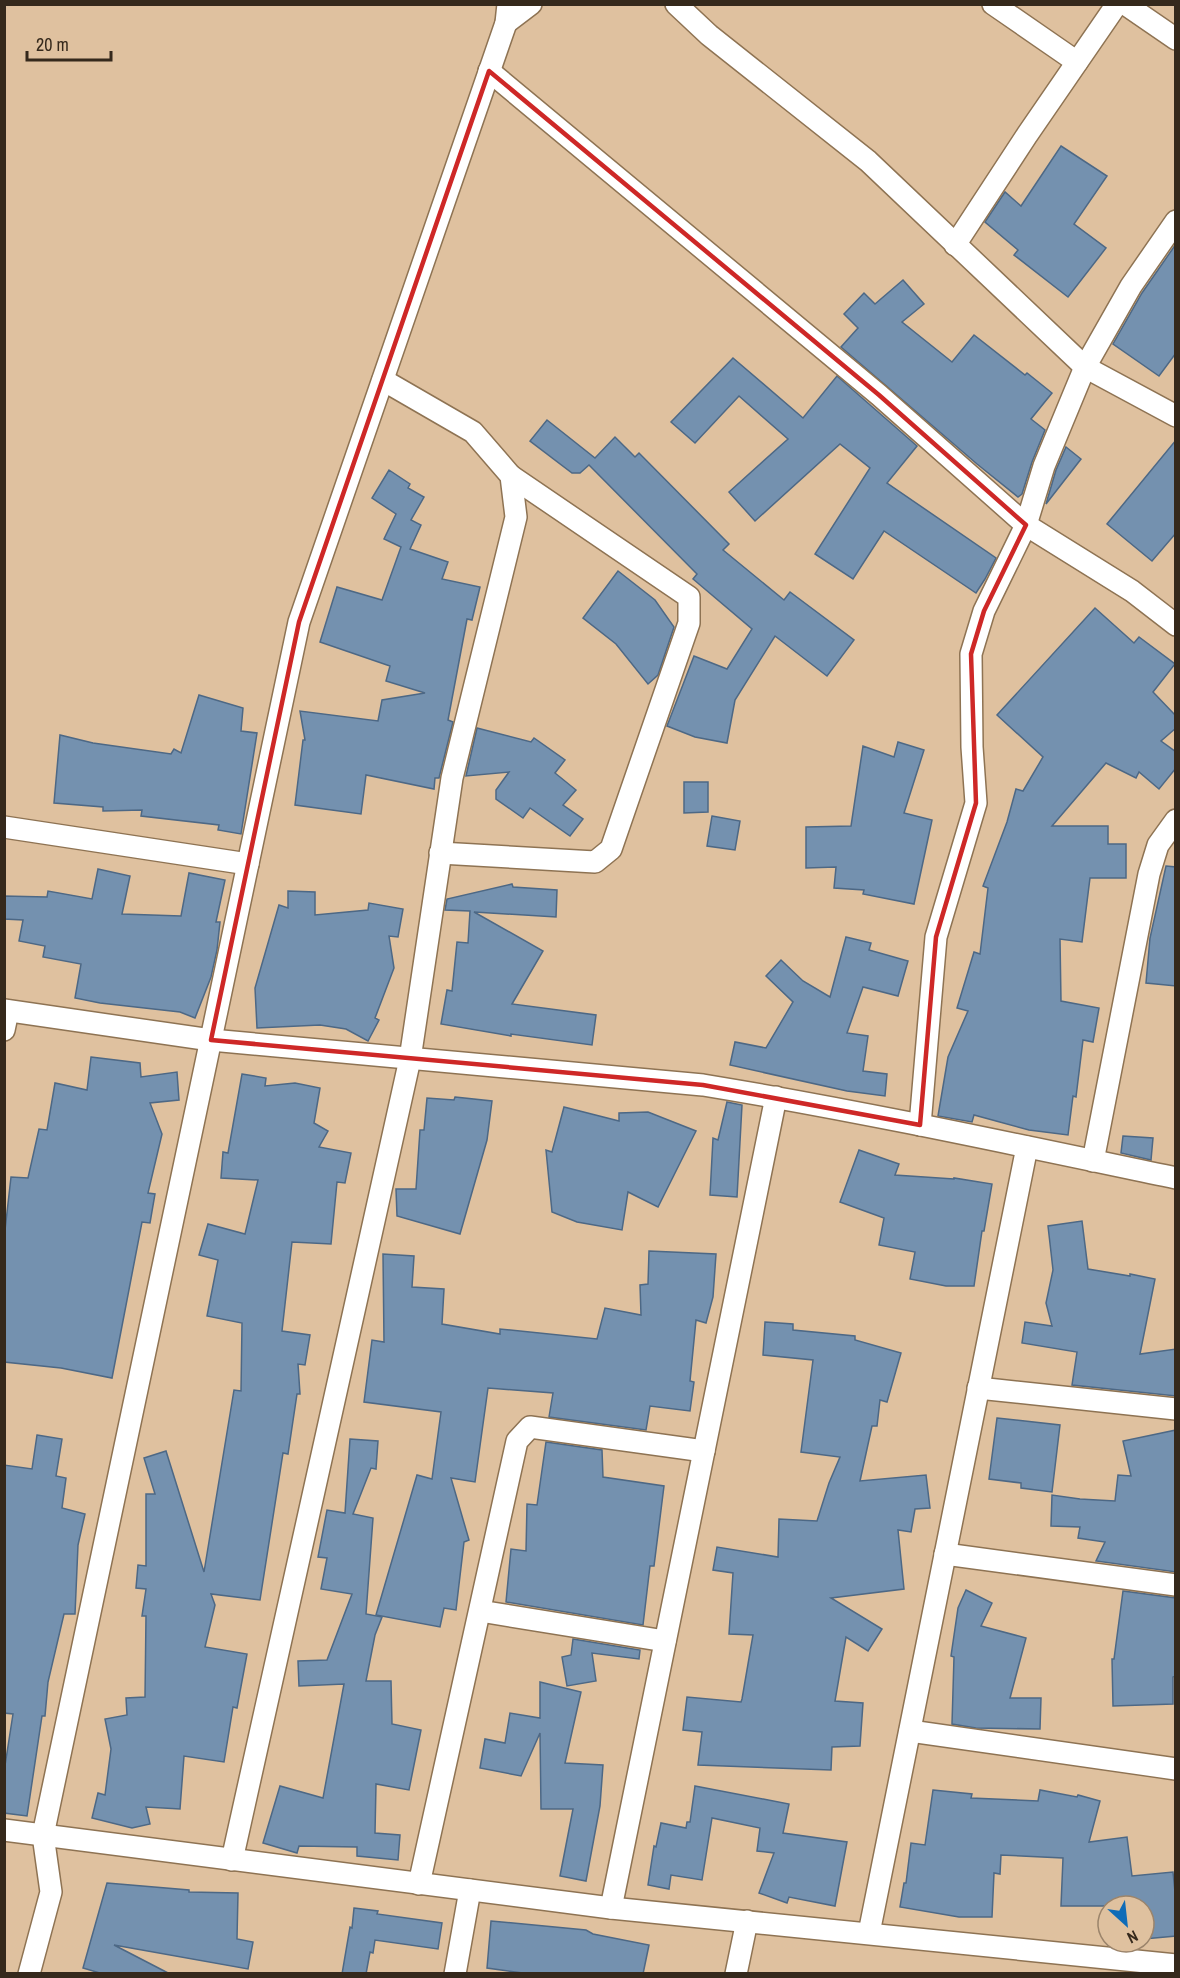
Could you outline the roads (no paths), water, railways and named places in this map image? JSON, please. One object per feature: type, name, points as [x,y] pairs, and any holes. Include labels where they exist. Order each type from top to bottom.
[{"type":"street","points":[[29,1974],[51,1892],[43,1835],[299,622],[507,14],[531,4]]},
{"type":"street","points":[[676,4],[709,35],[867,161],[1085,368],[1176,416]]},
{"type":"street","points":[[993,4],[1077,62]]},
{"type":"street","points":[[955,245],[1117,4]]},
{"type":"street","points":[[1125,4],[1176,39]]},
{"type":"street","points":[[489,71],[879,395],[1026,525],[1132,591],[1176,625]]},
{"type":"street","points":[[920,1125],[936,937],[976,802],[972,747],[971,654],[984,610],[1026,525],[1044,466],[1085,368],[1131,286],[1176,221]]},
{"type":"street","points":[[383,380],[473,432],[511,476],[689,597],[689,623],[611,849],[596,862],[440,853]]},
{"type":"street","points":[[232,1860],[410,1059],[452,778],[516,517],[511,476]]},
{"type":"street","points":[[1093,1161],[1149,874],[1158,845],[1175,820]]},
{"type":"street","points":[[4,827],[248,864]]},
{"type":"street","points":[[6,1017],[211,1040],[703,1085],[920,1125],[1176,1178]]},
{"type":"street","points":[[612,1908],[776,1097]]},
{"type":"street","points":[[869,1933],[1027,1147]]},
{"type":"street","points":[[978,1388],[1176,1409]]},
{"type":"street","points":[[419,1884],[517,1441],[530,1427],[704,1451]]},
{"type":"street","points":[[945,1554],[1176,1585]]},
{"type":"street","points":[[480,1611],[665,1641]]},
{"type":"street","points":[[910,1731],[1176,1770]]},
{"type":"street","points":[[4,1830],[612,1908],[1176,1965]]},
{"type":"street","points":[[455,1974],[470,1890]]},
{"type":"street","points":[[736,1974],[747,1921]]}]
